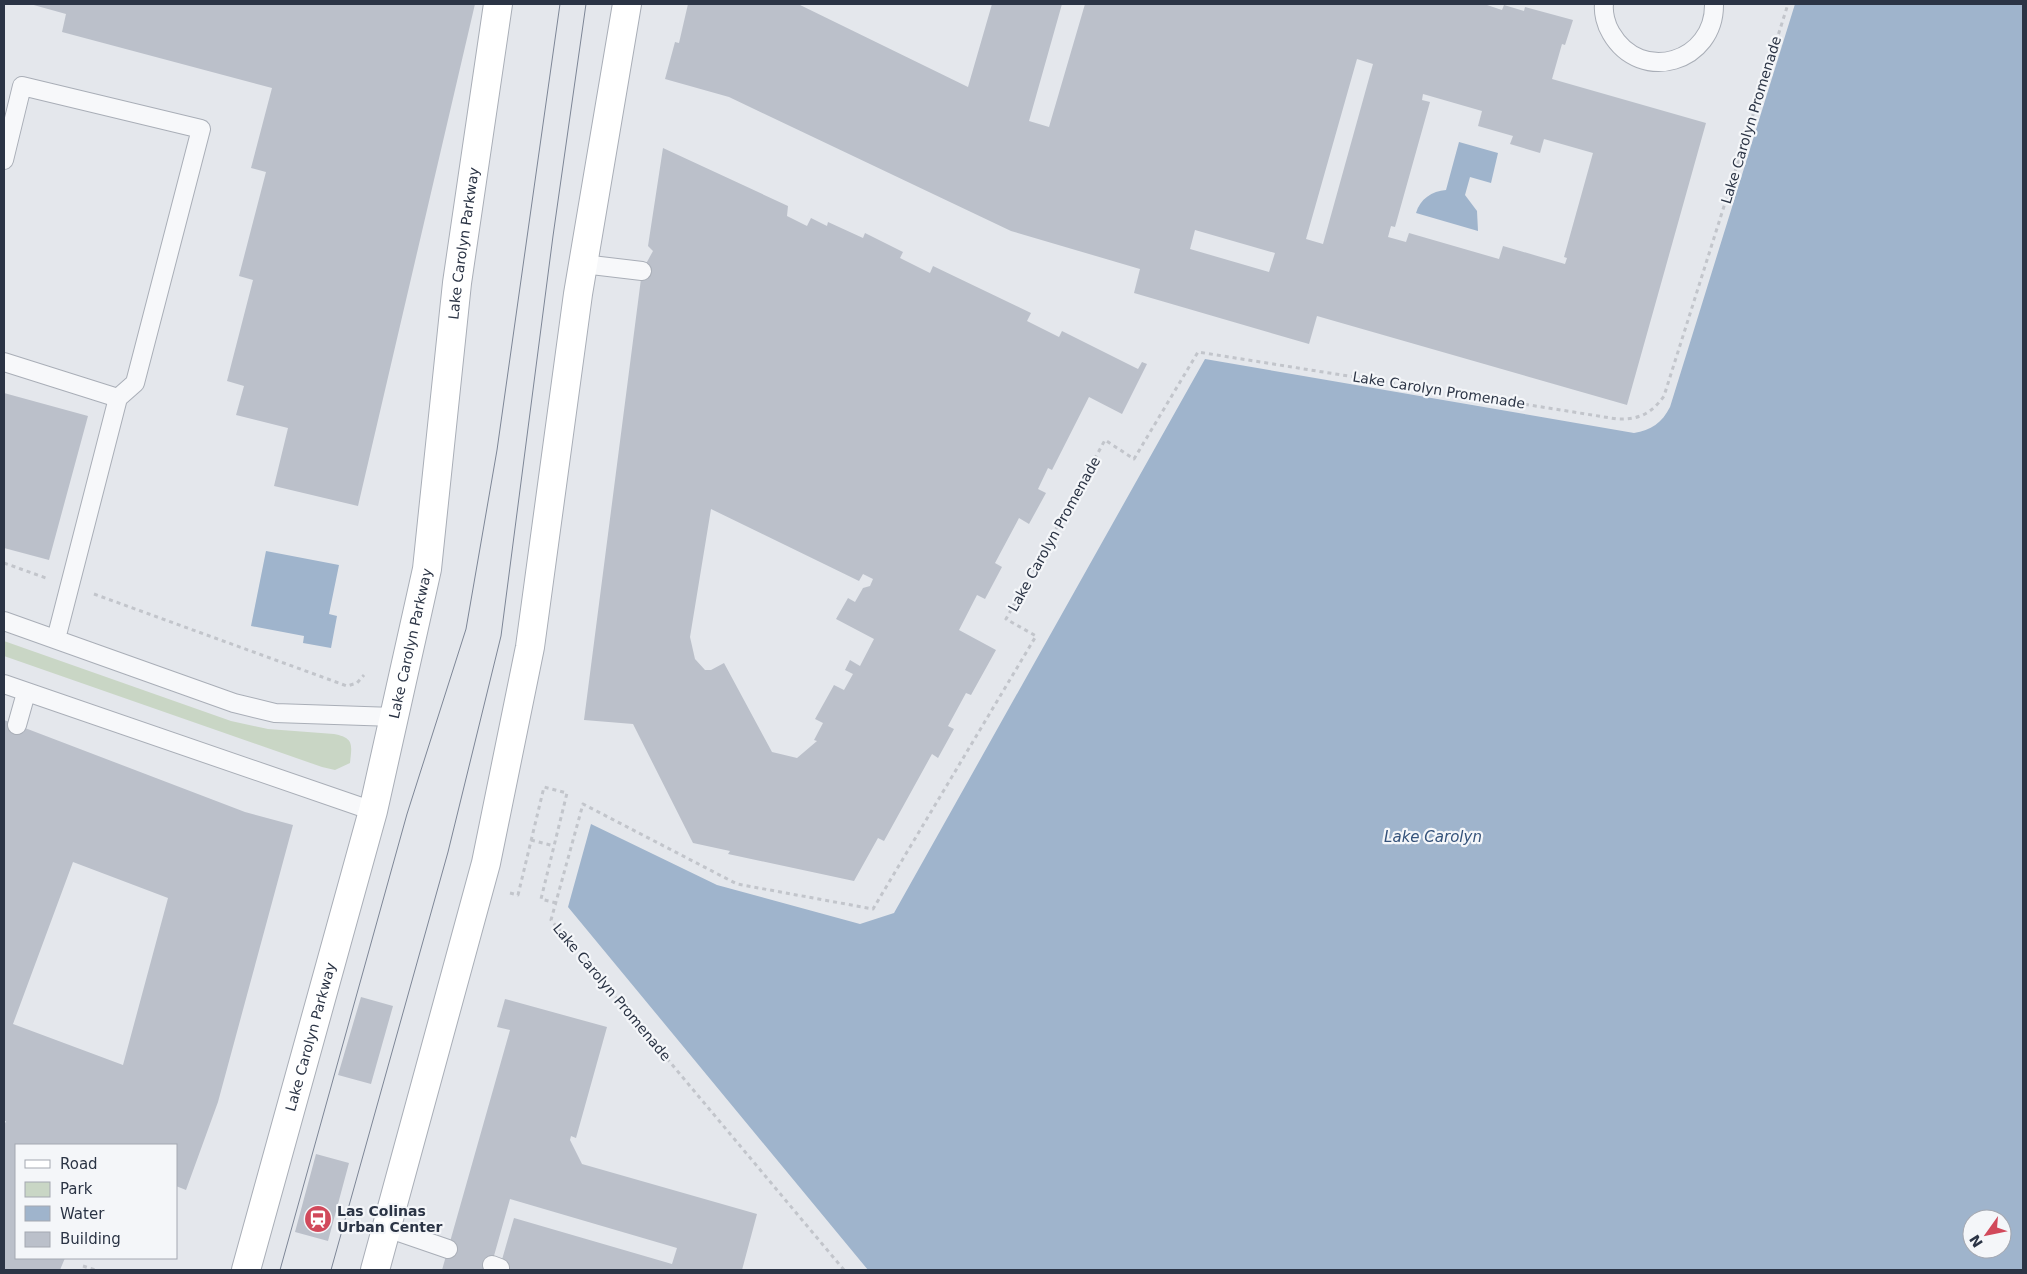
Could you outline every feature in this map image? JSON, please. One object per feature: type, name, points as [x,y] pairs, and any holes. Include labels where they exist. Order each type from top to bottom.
[{"type":"street","name":"Lake Carolyn Parkway","points":[[246,1270],[373,811],[426,569],[456,283],[498,4]]},
{"type":"street","points":[[375,1270],[486,863],[530,647],[583,264],[626,4]]},
{"type":"lane","points":[[1604,4],[1607,26],[1616,42],[1630,54],[1647,61],[1665,62],[1682,57],[1698,47],[1709,33],[1714,16],[1714,4]]},
{"type":"lane","points":[[4,160],[22,86],[201,129],[135,384],[118,398],[56,639]]},
{"type":"lane","points":[[583,264],[642,271]]},
{"type":"lane","points":[[4,362],[118,398]]},
{"type":"lane","points":[[4,621],[234,704],[275,713],[394,717]]},
{"type":"lane","points":[[4,684],[373,811]]},
{"type":"lane","points":[[17,726],[26,693]]},
{"type":"lane","points":[[387,1228],[448,1250]]},
{"type":"path","name":"Lake Carolyn Promenade","points":[[844,1270],[551,920],[583,804],[737,884],[873,909],[1036,636],[1006,619],[1106,440],[1134,459],[1198,352],[1617,419],[1631,419],[1645,415],[1656,407],[1664,396],[1788,4]]},
{"type":"path","points":[[4,563],[347,686],[357,683],[364,675]]},
{"type":"path","points":[[502,891],[518,895],[544,788],[567,794],[541,899],[556,903]]},
{"type":"path","points":[[531,840],[554,846]]},
{"type":"path","points":[[83,1266],[94,1270]]},
{"type":"green space","points":[[4,641],[231,721],[268,729],[341,736],[350,743],[350,763],[335,770],[322,767],[4,656]]},
{"type":"water","name":"Lake Carolyn","points":[[1795,4],[2023,4],[2023,1270],[868,1270],[568,907],[591,824],[717,885],[860,924],[894,913],[1205,359],[1634,433],[1646,430],[1663,417],[1670,407]]},
{"type":"water","points":[[1459,142],[1498,153],[1491,183],[1470,177],[1465,195],[1477,211],[1478,231],[1416,213],[1420,204],[1427,197],[1436,192],[1446,190]]},
{"type":"water","points":[[266,551],[339,565],[329,614],[337,616],[331,648],[303,643],[304,636],[251,626]]},
{"type":"building","points":[[30,4],[475,4],[358,506],[274,486],[288,428],[236,415],[244,386],[227,381],[253,280],[239,276],[266,172],[251,168],[272,88],[62,32],[66,14]]},
{"type":"building","points":[[688,4],[798,4],[968,87],[992,4],[1062,4],[1029,121],[1049,127],[1085,4],[1488,4],[1502,10],[1504,5],[1524,11],[1525,7],[1573,20],[1565,45],[1562,44],[1552,79],[1706,123],[1627,405],[1317,316],[1309,344],[1134,293],[1140,269],[1011,231],[729,97],[665,79],[675,42],[679,43]],"holes":[[[1357,59],[1373,64],[1323,244],[1306,239]],[[1423,94],[1482,111],[1478,126],[1513,136],[1510,144],[1540,153],[1544,139],[1593,153],[1564,257],[1567,258],[1565,264],[1503,246],[1499,259],[1409,233],[1406,242],[1388,237],[1391,226],[1395,227],[1430,102],[1422,100]],[[1195,230],[1275,253],[1269,272],[1190,249]]]},
{"type":"building","points":[[663,148],[788,206],[787,216],[807,226],[811,218],[827,226],[828,222],[863,238],[865,233],[903,252],[900,258],[930,273],[933,266],[1031,313],[1027,321],[1059,337],[1062,331],[1138,369],[1142,362],[1147,364],[1122,414],[1089,397],[1052,470],[1048,468],[1038,489],[1046,493],[1029,524],[1019,518],[995,563],[1002,567],[985,599],[977,595],[959,630],[996,650],[971,695],[966,693],[948,726],[954,729],[938,758],[932,754],[884,841],[878,838],[854,881],[728,854],[730,851],[693,843],[633,724],[584,720],[642,271],[653,251],[648,246]],"holes":[[[711,509],[859,581],[863,574],[873,579],[870,586],[863,588],[855,602],[848,598],[836,619],[874,639],[860,666],[850,660],[845,670],[853,674],[844,690],[834,685],[815,719],[823,723],[814,740],[817,741],[797,758],[772,752],[724,663],[711,670],[705,670],[695,659],[690,637]]]},
{"type":"building","points":[[4,393],[88,416],[49,560],[4,548]]},
{"type":"building","points":[[4,720],[245,812],[293,825],[218,1102],[186,1190],[178,1187],[178,1144],[15,1144],[15,1259],[65,1259],[60,1270],[4,1270],[4,1126],[6,1121],[4,1121]],"holes":[[[73,862],[168,898],[123,1065],[13,1024]]]},
{"type":"building","points":[[361,997],[393,1006],[371,1084],[338,1075]]},
{"type":"building","points":[[505,999],[607,1027],[576,1138],[571,1136],[570,1140],[582,1164],[757,1214],[742,1270],[499,1270],[514,1218],[672,1264],[677,1248],[510,1199],[490,1270],[442,1270],[510,1030],[497,1027]]},
{"type":"building","points":[[316,1154],[349,1163],[328,1241],[295,1232]]},
{"type":"tram line","points":[[280,1270],[407,814],[466,629],[497,450],[560,4]]},
{"type":"tram line","points":[[331,1270],[448,852],[501,636],[553,236],[586,4]]},
{"type":"place","name":"Las Colinas Urban Center","points":[[318,1219]]}]
